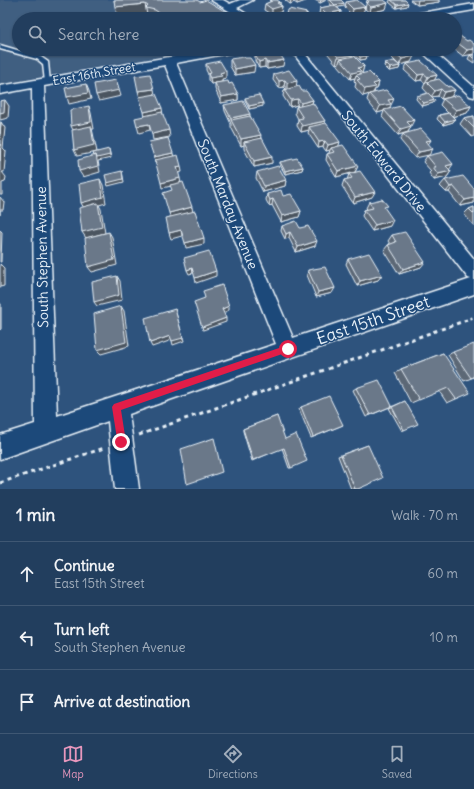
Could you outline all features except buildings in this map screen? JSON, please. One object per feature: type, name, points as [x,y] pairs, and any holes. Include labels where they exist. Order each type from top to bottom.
[{"type":"street","points":[[216,0],[237,12]]},
{"type":"street","points":[[230,8],[248,0]]},
{"type":"street","points":[[459,0],[472,8]]},
{"type":"street","points":[[447,12],[472,8]]},
{"type":"street","name":"East 16th Street","points":[[0,90],[193,56]]},
{"type":"street","name":"South Edward Drive","points":[[301,56],[474,272]]},
{"type":"street","points":[[432,56],[474,93]]},
{"type":"street","name":"South Marday Avenue","points":[[169,60],[288,349]]},
{"type":"street","name":"South Stephen Avenue","points":[[43,83],[46,431]]},
{"type":"street","name":"East 15th Street","points":[[0,446],[474,286]]},
{"type":"street","points":[[117,407],[127,489]]},
{"type":"lane","points":[[0,47],[12,50]]},
{"type":"lane","points":[[32,56],[39,58],[46,63],[43,83]]},
{"type":"path","points":[[0,483],[121,442],[474,316]]},
{"type":"shaded area","points":[[0,0],[205,0],[225,12],[12,12],[12,56],[162,56],[0,84]]},
{"type":"route","points":[[121,442],[117,407],[288,349]]}]
